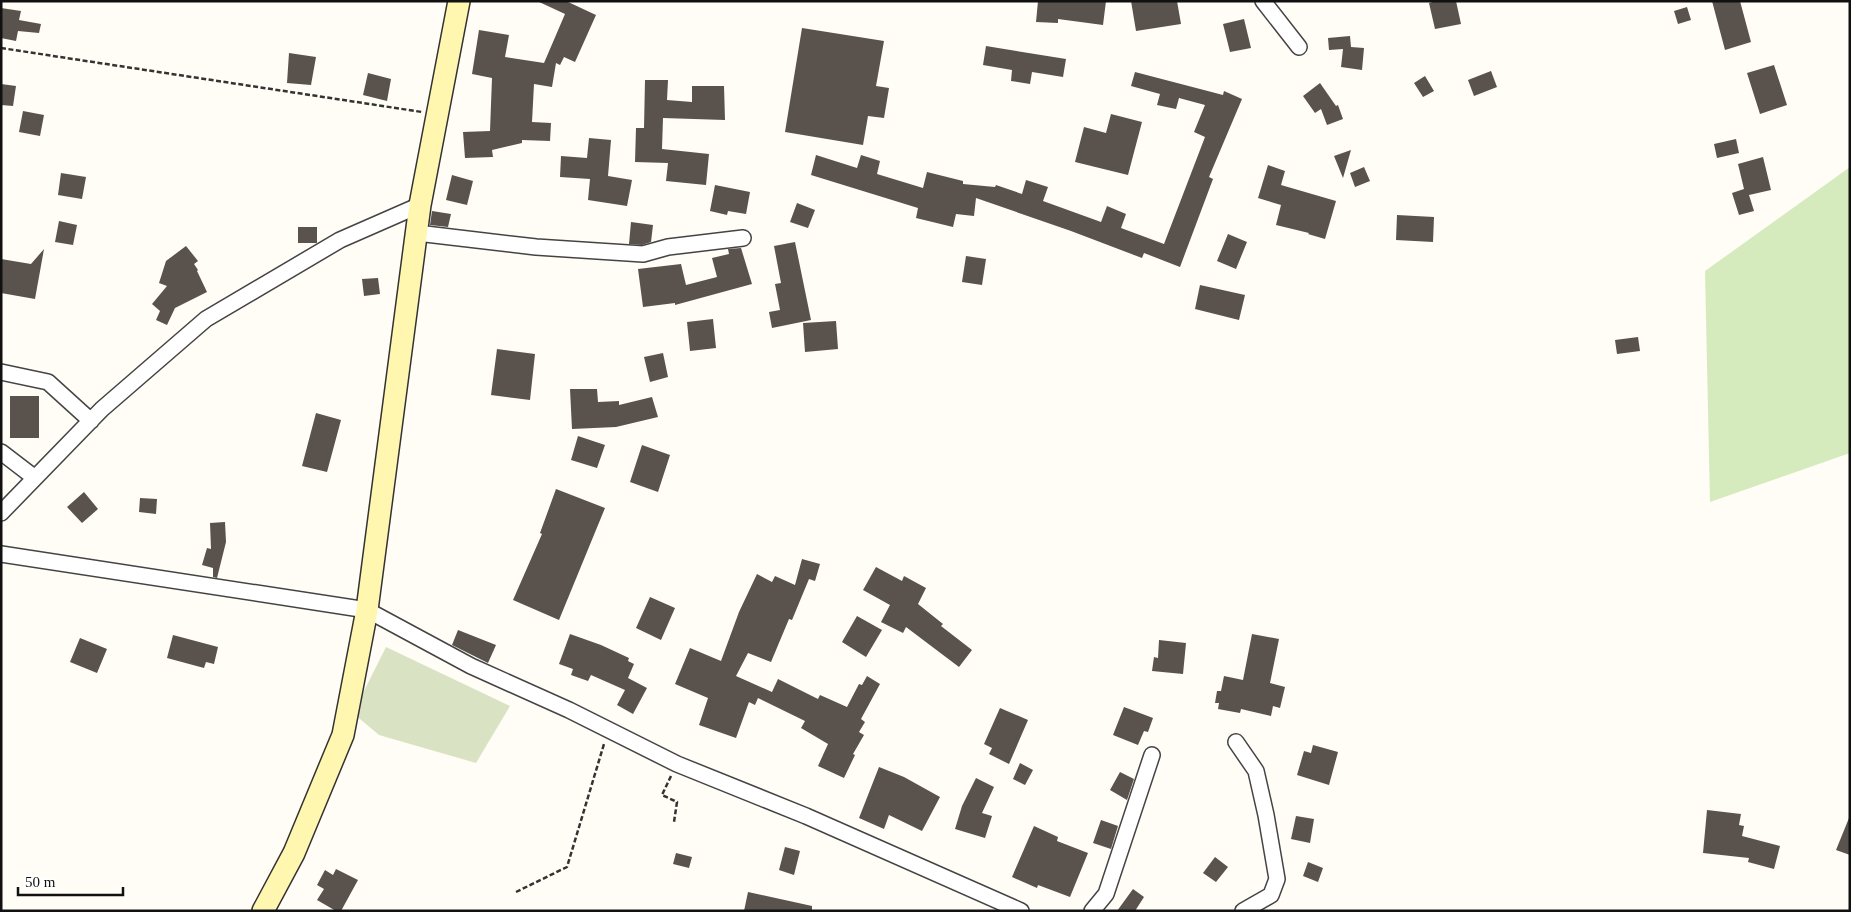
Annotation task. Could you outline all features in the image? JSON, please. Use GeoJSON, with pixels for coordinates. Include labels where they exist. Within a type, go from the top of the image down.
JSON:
{"type":"FeatureCollection","features":[{"type":"Feature","properties":{"kind":"main road"},"geometry":{"type":"LineString","coordinates":[[263,911],[294,853],[344,735],[368,610],[420,205],[459,1]]}},
{"type":"Feature","properties":{"kind":"street"},"geometry":{"type":"LineString","coordinates":[[1263,1],[1300,47]]}},
{"type":"Feature","properties":{"kind":"street"},"geometry":{"type":"LineString","coordinates":[[1,512],[91,421],[206,319],[340,240],[420,205]]}},
{"type":"Feature","properties":{"kind":"street"},"geometry":{"type":"LineString","coordinates":[[416,233],[536,247],[644,254],[668,247],[743,238]]}},
{"type":"Feature","properties":{"kind":"street"},"geometry":{"type":"LineString","coordinates":[[1,372],[48,382],[91,421]]}},
{"type":"Feature","properties":{"kind":"street"},"geometry":{"type":"LineString","coordinates":[[1,452],[34,478]]}},
{"type":"Feature","properties":{"kind":"street"},"geometry":{"type":"LineString","coordinates":[[1,554],[368,610],[471,666],[569,710],[677,764],[806,816],[1017,910]]}},
{"type":"Feature","properties":{"kind":"street"},"geometry":{"type":"LineString","coordinates":[[1236,742],[1256,772],[1278,880],[1272,895],[1243,911]]}},
{"type":"Feature","properties":{"kind":"street"},"geometry":{"type":"LineString","coordinates":[[1092,911],[1106,894],[1152,755]]}},
{"type":"Feature","properties":{"kind":"path"},"geometry":{"type":"LineString","coordinates":[[1,48],[438,114]]}},
{"type":"Feature","properties":{"kind":"path"},"geometry":{"type":"LineString","coordinates":[[516,892],[567,867],[608,730]]}},
{"type":"Feature","properties":{"kind":"path"},"geometry":{"type":"LineString","coordinates":[[674,822],[677,802],[662,795],[677,764]]}},
{"type":"Feature","properties":{"kind":"green space"},"geometry":{"type":"Polygon","coordinates":[[[1850,167],[1850,453],[1710,502],[1705,271],[1850,167]]]}},
{"type":"Feature","properties":{"kind":"green space"},"geometry":{"type":"Polygon","coordinates":[[[386,647],[510,706],[476,763],[379,735],[353,713],[386,647]]]}},
{"type":"Feature","properties":{"kind":"building"},"geometry":{"type":"Polygon","coordinates":[[[537,1],[566,1],[596,15],[575,62],[564,57],[560,65],[556,63],[552,87],[534,84],[532,122],[551,123],[550,141],[522,140],[522,143],[492,150],[493,157],[465,158],[463,132],[490,131],[492,78],[472,74],[479,30],[509,35],[505,57],[544,63],[565,14],[537,1]]]}},
{"type":"Feature","properties":{"kind":"building"},"geometry":{"type":"Polygon","coordinates":[[[1038,1],[1106,1],[1103,25],[1058,19],[1058,23],[1036,22],[1038,1]]]}},
{"type":"Feature","properties":{"kind":"building"},"geometry":{"type":"Polygon","coordinates":[[[1131,1],[1177,1],[1181,24],[1136,31],[1131,1]]]}},
{"type":"Feature","properties":{"kind":"building"},"geometry":{"type":"Polygon","coordinates":[[[1456,1],[1461,24],[1435,29],[1429,3],[1456,1]]]}},
{"type":"Feature","properties":{"kind":"building"},"geometry":{"type":"Polygon","coordinates":[[[1712,1],[1740,1],[1751,42],[1725,50],[1712,1]]]}},
{"type":"Feature","properties":{"kind":"building"},"geometry":{"type":"Polygon","coordinates":[[[1687,7],[1691,20],[1678,24],[1674,11],[1687,7]]]}},
{"type":"Feature","properties":{"kind":"building"},"geometry":{"type":"Polygon","coordinates":[[[1,8],[21,11],[19,20],[41,24],[39,33],[18,31],[16,41],[1,38],[1,8]]]}},
{"type":"Feature","properties":{"kind":"building"},"geometry":{"type":"Polygon","coordinates":[[[1244,19],[1251,48],[1230,52],[1223,24],[1244,19]]]}},
{"type":"Feature","properties":{"kind":"building"},"geometry":{"type":"Polygon","coordinates":[[[802,28],[884,41],[876,86],[889,88],[884,118],[868,116],[863,145],[785,132],[802,28]]]}},
{"type":"Feature","properties":{"kind":"building"},"geometry":{"type":"Polygon","coordinates":[[[1350,36],[1351,47],[1364,48],[1362,70],[1341,67],[1343,49],[1329,50],[1328,38],[1350,36]]]}},
{"type":"Feature","properties":{"kind":"building"},"geometry":{"type":"Polygon","coordinates":[[[986,46],[1066,59],[1063,77],[1032,72],[1030,84],[1011,81],[1012,70],[983,65],[986,46]]]}},
{"type":"Feature","properties":{"kind":"building"},"geometry":{"type":"Polygon","coordinates":[[[289,53],[316,57],[311,85],[287,83],[289,53]]]}},
{"type":"Feature","properties":{"kind":"building"},"geometry":{"type":"Polygon","coordinates":[[[1774,65],[1787,105],[1760,114],[1747,73],[1774,65]]]}},
{"type":"Feature","properties":{"kind":"building"},"geometry":{"type":"Polygon","coordinates":[[[1491,71],[1497,87],[1474,96],[1468,80],[1491,71]]]}},
{"type":"Feature","properties":{"kind":"building"},"geometry":{"type":"Polygon","coordinates":[[[1135,72],[1223,95],[1224,91],[1242,99],[1209,177],[1213,179],[1180,267],[1144,253],[1142,258],[976,198],[974,216],[956,214],[953,227],[916,218],[918,208],[811,175],[816,155],[857,168],[861,155],[880,161],[877,174],[923,188],[927,172],[963,181],[963,184],[995,187],[996,185],[1022,194],[1026,180],[1048,187],[1043,201],[1101,222],[1107,206],[1126,214],[1121,228],[1164,244],[1205,137],[1194,132],[1205,105],[1179,98],[1176,109],[1157,105],[1160,94],[1131,86],[1135,72]]]}},
{"type":"Feature","properties":{"kind":"building"},"geometry":{"type":"Polygon","coordinates":[[[368,73],[391,79],[387,101],[363,95],[368,73]]]}},
{"type":"Feature","properties":{"kind":"building"},"geometry":{"type":"Polygon","coordinates":[[[1425,76],[1434,91],[1423,97],[1414,83],[1425,76]]]}},
{"type":"Feature","properties":{"kind":"building"},"geometry":{"type":"Polygon","coordinates":[[[645,80],[668,80],[667,100],[692,102],[692,86],[724,86],[725,120],[663,118],[662,149],[709,154],[706,185],[666,181],[668,163],[635,162],[636,128],[644,128],[645,80]]]}},
{"type":"Feature","properties":{"kind":"building"},"geometry":{"type":"Polygon","coordinates":[[[1320,83],[1336,106],[1338,105],[1343,119],[1327,125],[1321,109],[1315,113],[1303,96],[1320,83]]]}},
{"type":"Feature","properties":{"kind":"building"},"geometry":{"type":"Polygon","coordinates":[[[1,84],[16,86],[13,106],[1,105],[1,84]]]}},
{"type":"Feature","properties":{"kind":"building"},"geometry":{"type":"Polygon","coordinates":[[[23,111],[44,115],[40,136],[19,132],[23,111]]]}},
{"type":"Feature","properties":{"kind":"building"},"geometry":{"type":"Polygon","coordinates":[[[1111,114],[1142,122],[1128,175],[1075,162],[1084,127],[1106,133],[1111,114]]]}},
{"type":"Feature","properties":{"kind":"building"},"geometry":{"type":"Polygon","coordinates":[[[589,138],[611,140],[608,176],[632,180],[627,206],[588,200],[590,179],[560,177],[561,156],[587,158],[589,138]]]}},
{"type":"Feature","properties":{"kind":"building"},"geometry":{"type":"Polygon","coordinates":[[[1736,139],[1739,153],[1717,158],[1714,144],[1736,139]]]}},
{"type":"Feature","properties":{"kind":"building"},"geometry":{"type":"Polygon","coordinates":[[[1351,150],[1343,178],[1334,156],[1351,150]]]}},
{"type":"Feature","properties":{"kind":"building"},"geometry":{"type":"Polygon","coordinates":[[[1763,157],[1771,190],[1749,195],[1754,211],[1739,215],[1732,193],[1744,189],[1738,164],[1763,157]]]}},
{"type":"Feature","properties":{"kind":"building"},"geometry":{"type":"Polygon","coordinates":[[[1268,165],[1285,171],[1281,185],[1336,201],[1325,239],[1276,225],[1281,205],[1258,198],[1268,165]]]}},
{"type":"Feature","properties":{"kind":"building"},"geometry":{"type":"Polygon","coordinates":[[[1364,167],[1370,181],[1355,187],[1350,173],[1364,167]]]}},
{"type":"Feature","properties":{"kind":"building"},"geometry":{"type":"Polygon","coordinates":[[[61,173],[86,177],[82,199],[58,195],[61,173]]]}},
{"type":"Feature","properties":{"kind":"building"},"geometry":{"type":"Polygon","coordinates":[[[452,175],[473,181],[467,205],[446,200],[452,175]]]}},
{"type":"Feature","properties":{"kind":"building"},"geometry":{"type":"Polygon","coordinates":[[[715,185],[750,192],[746,214],[728,211],[727,215],[710,211],[715,185]]]}},
{"type":"Feature","properties":{"kind":"building"},"geometry":{"type":"Polygon","coordinates":[[[797,203],[815,210],[808,228],[790,222],[797,203]]]}},
{"type":"Feature","properties":{"kind":"building"},"geometry":{"type":"Polygon","coordinates":[[[432,211],[451,214],[448,227],[430,225],[432,211]]]}},
{"type":"Feature","properties":{"kind":"building"},"geometry":{"type":"Polygon","coordinates":[[[1397,215],[1434,217],[1433,242],[1396,240],[1397,215]]]}},
{"type":"Feature","properties":{"kind":"building"},"geometry":{"type":"Polygon","coordinates":[[[59,221],[77,225],[73,245],[55,242],[59,221]]]}},
{"type":"Feature","properties":{"kind":"building"},"geometry":{"type":"Polygon","coordinates":[[[631,222],[653,225],[651,242],[642,245],[629,244],[631,222]]]}},
{"type":"Feature","properties":{"kind":"building"},"geometry":{"type":"Polygon","coordinates":[[[298,227],[317,227],[317,243],[298,243],[298,227]]]}},
{"type":"Feature","properties":{"kind":"building"},"geometry":{"type":"Polygon","coordinates":[[[1228,234],[1247,242],[1236,269],[1217,261],[1228,234]]]}},
{"type":"Feature","properties":{"kind":"building"},"geometry":{"type":"Polygon","coordinates":[[[795,242],[811,320],[772,328],[769,312],[780,310],[775,284],[781,283],[774,246],[795,242]]]}},
{"type":"Feature","properties":{"kind":"building"},"geometry":{"type":"Polygon","coordinates":[[[186,246],[198,261],[194,264],[207,292],[175,308],[167,325],[156,320],[160,311],[152,304],[167,286],[159,283],[166,261],[186,246]]]}},
{"type":"Feature","properties":{"kind":"building"},"geometry":{"type":"Polygon","coordinates":[[[741,248],[752,284],[675,305],[675,303],[643,307],[638,269],[681,264],[686,285],[717,277],[712,258],[729,254],[728,249],[741,248]]]}},
{"type":"Feature","properties":{"kind":"building"},"geometry":{"type":"Polygon","coordinates":[[[44,249],[35,299],[1,293],[1,259],[31,264],[44,249]]]}},
{"type":"Feature","properties":{"kind":"building"},"geometry":{"type":"Polygon","coordinates":[[[966,256],[986,259],[982,285],[962,282],[966,256]]]}},
{"type":"Feature","properties":{"kind":"building"},"geometry":{"type":"Polygon","coordinates":[[[378,278],[380,294],[364,296],[362,279],[378,278]]]}},
{"type":"Feature","properties":{"kind":"building"},"geometry":{"type":"Polygon","coordinates":[[[1200,285],[1245,295],[1239,320],[1195,309],[1200,285]]]}},
{"type":"Feature","properties":{"kind":"building"},"geometry":{"type":"Polygon","coordinates":[[[713,319],[716,348],[690,351],[687,322],[713,319]]]}},
{"type":"Feature","properties":{"kind":"building"},"geometry":{"type":"Polygon","coordinates":[[[836,321],[838,349],[805,352],[803,323],[836,321]]]}},
{"type":"Feature","properties":{"kind":"building"},"geometry":{"type":"Polygon","coordinates":[[[1638,337],[1640,351],[1617,354],[1615,340],[1638,337]]]}},
{"type":"Feature","properties":{"kind":"building"},"geometry":{"type":"Polygon","coordinates":[[[497,349],[535,354],[530,400],[491,395],[497,349]]]}},
{"type":"Feature","properties":{"kind":"building"},"geometry":{"type":"Polygon","coordinates":[[[663,353],[668,377],[650,382],[644,357],[663,353]]]}},
{"type":"Feature","properties":{"kind":"building"},"geometry":{"type":"Polygon","coordinates":[[[570,389],[597,389],[598,402],[619,401],[619,405],[652,397],[658,417],[616,427],[572,429],[570,389]]]}},
{"type":"Feature","properties":{"kind":"building"},"geometry":{"type":"Polygon","coordinates":[[[10,396],[39,396],[39,438],[10,438],[10,396]]]}},
{"type":"Feature","properties":{"kind":"building"},"geometry":{"type":"Polygon","coordinates":[[[316,413],[341,420],[327,472],[302,466],[316,413]]]}},
{"type":"Feature","properties":{"kind":"building"},"geometry":{"type":"Polygon","coordinates":[[[578,436],[605,445],[597,468],[571,460],[578,436]]]}},
{"type":"Feature","properties":{"kind":"building"},"geometry":{"type":"Polygon","coordinates":[[[642,445],[670,455],[658,492],[630,482],[642,445]]]}},
{"type":"Feature","properties":{"kind":"building"},"geometry":{"type":"Polygon","coordinates":[[[556,489],[605,508],[559,620],[513,600],[542,534],[540,533],[556,489]]]}},
{"type":"Feature","properties":{"kind":"building"},"geometry":{"type":"Polygon","coordinates":[[[84,492],[98,509],[82,523],[67,507],[84,492]]]}},
{"type":"Feature","properties":{"kind":"building"},"geometry":{"type":"Polygon","coordinates":[[[140,498],[157,499],[156,514],[139,512],[140,498]]]}},
{"type":"Feature","properties":{"kind":"building"},"geometry":{"type":"Polygon","coordinates":[[[225,522],[226,542],[217,578],[213,577],[213,568],[202,565],[207,548],[211,549],[210,523],[225,522]]]}},
{"type":"Feature","properties":{"kind":"building"},"geometry":{"type":"Polygon","coordinates":[[[802,559],[820,564],[815,581],[809,579],[792,620],[789,619],[771,662],[748,653],[736,676],[772,692],[778,679],[818,699],[820,695],[847,707],[859,684],[862,685],[867,676],[880,684],[861,719],[865,722],[859,732],[864,735],[853,754],[855,755],[844,778],[818,766],[828,744],[801,728],[805,721],[758,698],[755,705],[749,702],[736,738],[699,725],[708,698],[675,684],[690,648],[721,661],[739,612],[757,574],[772,582],[775,576],[795,585],[802,559]]]}},
{"type":"Feature","properties":{"kind":"building"},"geometry":{"type":"Polygon","coordinates":[[[876,567],[902,581],[904,576],[926,588],[918,604],[943,624],[941,626],[972,650],[959,667],[906,627],[903,633],[881,622],[890,605],[863,590],[876,567]]]}},
{"type":"Feature","properties":{"kind":"building"},"geometry":{"type":"Polygon","coordinates":[[[650,597],[675,608],[661,640],[636,628],[650,597]]]}},
{"type":"Feature","properties":{"kind":"building"},"geometry":{"type":"Polygon","coordinates":[[[857,616],[882,630],[866,657],[842,642],[857,616]]]}},
{"type":"Feature","properties":{"kind":"building"},"geometry":{"type":"Polygon","coordinates":[[[458,630],[496,645],[488,663],[452,645],[458,630]]]}},
{"type":"Feature","properties":{"kind":"building"},"geometry":{"type":"Polygon","coordinates":[[[570,634],[629,658],[628,661],[634,664],[628,678],[647,688],[633,714],[617,705],[625,690],[591,675],[588,681],[571,675],[573,669],[559,664],[570,634]]]}},
{"type":"Feature","properties":{"kind":"building"},"geometry":{"type":"Polygon","coordinates":[[[1252,634],[1279,639],[1270,683],[1285,687],[1280,708],[1273,706],[1271,716],[1241,709],[1240,713],[1218,709],[1219,703],[1215,703],[1217,691],[1221,691],[1224,676],[1243,680],[1252,634]]]}},
{"type":"Feature","properties":{"kind":"building"},"geometry":{"type":"Polygon","coordinates":[[[173,635],[218,647],[214,664],[206,662],[204,668],[167,658],[173,635]]]}},
{"type":"Feature","properties":{"kind":"building"},"geometry":{"type":"Polygon","coordinates":[[[80,638],[107,649],[97,673],[70,662],[80,638]]]}},
{"type":"Feature","properties":{"kind":"building"},"geometry":{"type":"Polygon","coordinates":[[[1159,640],[1186,643],[1183,674],[1152,671],[1154,657],[1158,658],[1159,640]]]}},
{"type":"Feature","properties":{"kind":"building"},"geometry":{"type":"Polygon","coordinates":[[[1124,707],[1153,718],[1148,732],[1144,731],[1138,745],[1113,735],[1124,707]]]}},
{"type":"Feature","properties":{"kind":"building"},"geometry":{"type":"Polygon","coordinates":[[[1000,708],[1028,720],[1009,764],[989,754],[992,748],[984,744],[1000,708]]]}},
{"type":"Feature","properties":{"kind":"building"},"geometry":{"type":"Polygon","coordinates":[[[1313,745],[1338,752],[1329,785],[1297,775],[1304,751],[1311,753],[1313,745]]]}},
{"type":"Feature","properties":{"kind":"building"},"geometry":{"type":"Polygon","coordinates":[[[1020,763],[1033,770],[1025,785],[1013,779],[1020,763]]]}},
{"type":"Feature","properties":{"kind":"building"},"geometry":{"type":"Polygon","coordinates":[[[879,767],[904,777],[940,797],[922,831],[889,815],[884,829],[859,818],[879,767]]]}},
{"type":"Feature","properties":{"kind":"building"},"geometry":{"type":"Polygon","coordinates":[[[1120,772],[1134,779],[1127,800],[1110,790],[1120,772]]]}},
{"type":"Feature","properties":{"kind":"building"},"geometry":{"type":"Polygon","coordinates":[[[976,778],[994,787],[982,813],[992,816],[985,838],[955,829],[962,806],[976,778]]]}},
{"type":"Feature","properties":{"kind":"building"},"geometry":{"type":"Polygon","coordinates":[[[1707,810],[1741,814],[1739,825],[1744,826],[1742,836],[1780,846],[1774,869],[1748,862],[1749,858],[1703,853],[1707,810]]]}},
{"type":"Feature","properties":{"kind":"building"},"geometry":{"type":"Polygon","coordinates":[[[1296,816],[1314,819],[1310,843],[1291,839],[1296,816]]]}},
{"type":"Feature","properties":{"kind":"building"},"geometry":{"type":"Polygon","coordinates":[[[1850,818],[1850,855],[1836,850],[1850,818]]]}},
{"type":"Feature","properties":{"kind":"building"},"geometry":{"type":"Polygon","coordinates":[[[1101,820],[1118,826],[1111,849],[1093,843],[1101,820]]]}},
{"type":"Feature","properties":{"kind":"building"},"geometry":{"type":"Polygon","coordinates":[[[1034,826],[1058,837],[1057,841],[1088,853],[1070,897],[1038,885],[1037,888],[1012,877],[1034,826]]]}},
{"type":"Feature","properties":{"kind":"building"},"geometry":{"type":"Polygon","coordinates":[[[785,847],[800,851],[794,875],[779,870],[785,847]]]}},
{"type":"Feature","properties":{"kind":"building"},"geometry":{"type":"Polygon","coordinates":[[[676,853],[692,857],[689,868],[673,864],[676,853]]]}},
{"type":"Feature","properties":{"kind":"building"},"geometry":{"type":"Polygon","coordinates":[[[1215,857],[1228,867],[1216,882],[1203,873],[1215,857]]]}},
{"type":"Feature","properties":{"kind":"building"},"geometry":{"type":"Polygon","coordinates":[[[1308,862],[1323,868],[1318,882],[1303,876],[1308,862]]]}},
{"type":"Feature","properties":{"kind":"building"},"geometry":{"type":"Polygon","coordinates":[[[336,869],[358,880],[341,911],[336,911],[317,900],[324,889],[317,885],[325,870],[333,875],[336,869]]]}},
{"type":"Feature","properties":{"kind":"building"},"geometry":{"type":"Polygon","coordinates":[[[1133,889],[1144,897],[1135,911],[1117,911],[1133,889]]]}},
{"type":"Feature","properties":{"kind":"building"},"geometry":{"type":"Polygon","coordinates":[[[748,892],[812,906],[812,911],[744,911],[748,892]]]}}]}
